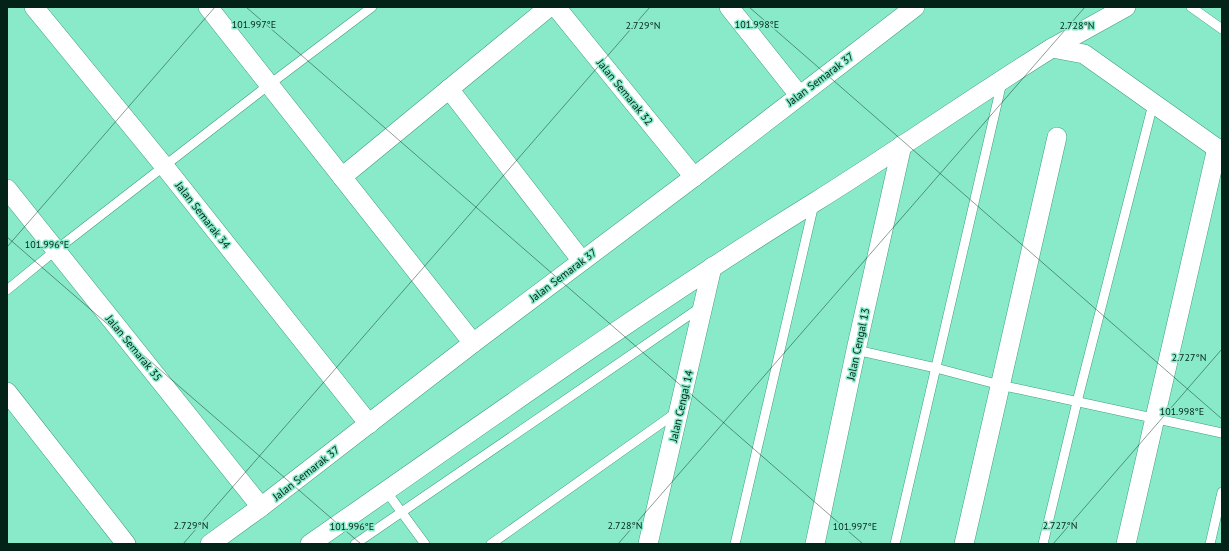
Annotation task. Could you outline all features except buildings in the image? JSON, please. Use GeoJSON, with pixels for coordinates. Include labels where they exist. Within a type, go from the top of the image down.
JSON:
{"type":"FeatureCollection","features":[{"type":"Feature","properties":{"kind":"street","name":"Jalan Semarak 34"},"geometry":{"type":"LineString","coordinates":[[34,7],[165,167],[369,424]]}},
{"type":"Feature","properties":{"kind":"street"},"geometry":{"type":"LineString","coordinates":[[208,7],[474,343]]}},
{"type":"Feature","properties":{"kind":"street"},"geometry":{"type":"LineString","coordinates":[[342,177],[549,7]]}},
{"type":"Feature","properties":{"kind":"street","name":"Jalan Semarak 32"},"geometry":{"type":"LineString","coordinates":[[556,7],[694,177]]}},
{"type":"Feature","properties":{"kind":"street"},"geometry":{"type":"LineString","coordinates":[[729,7],[799,95]]}},
{"type":"Feature","properties":{"kind":"street"},"geometry":{"type":"LineString","coordinates":[[310,544],[570,363],[712,267],[815,202],[1002,79],[1052,48],[1126,7]]}},
{"type":"Feature","properties":{"kind":"street","name":"Jalan Semarak 37"},"geometry":{"type":"LineString","coordinates":[[210,544],[261,507],[474,343],[694,177],[909,9]]}},
{"type":"Feature","properties":{"kind":"street"},"geometry":{"type":"LineString","coordinates":[[1052,48],[1084,54],[1219,150],[1126,544]]}},
{"type":"Feature","properties":{"kind":"street"},"geometry":{"type":"LineString","coordinates":[[449,89],[582,261]]}},
{"type":"Feature","properties":{"kind":"street"},"geometry":{"type":"LineString","coordinates":[[964,544],[1057,137]]}},
{"type":"Feature","properties":{"kind":"street","name":"Jalan Cengal 13"},"geometry":{"type":"LineString","coordinates":[[816,544],[856,350],[902,145]]}},
{"type":"Feature","properties":{"kind":"street","name":"Jalan Semarak 35"},"geometry":{"type":"LineString","coordinates":[[7,189],[261,507]]}},
{"type":"Feature","properties":{"kind":"street","name":"Jalan Cengal 14"},"geometry":{"type":"LineString","coordinates":[[648,544],[712,267]]}},
{"type":"Feature","properties":{"kind":"street"},"geometry":{"type":"LineString","coordinates":[[7,392],[126,544]]}},
{"type":"Feature","properties":{"kind":"lane"},"geometry":{"type":"LineString","coordinates":[[7,290],[56,250],[165,167],[270,84],[372,7]]}},
{"type":"Feature","properties":{"kind":"lane"},"geometry":{"type":"LineString","coordinates":[[1191,7],[1222,29]]}},
{"type":"Feature","properties":{"kind":"lane"},"geometry":{"type":"LineString","coordinates":[[895,544],[1002,79]]}},
{"type":"Feature","properties":{"kind":"lane"},"geometry":{"type":"LineString","coordinates":[[1043,544],[1077,402],[1153,104]]}},
{"type":"Feature","properties":{"kind":"lane"},"geometry":{"type":"LineString","coordinates":[[735,544],[815,202]]}},
{"type":"Feature","properties":{"kind":"lane"},"geometry":{"type":"LineString","coordinates":[[355,544],[704,305]]}},
{"type":"Feature","properties":{"kind":"lane"},"geometry":{"type":"LineString","coordinates":[[856,350],[936,368],[1000,385],[1155,417],[1222,433]]}},
{"type":"Feature","properties":{"kind":"lane"},"geometry":{"type":"LineString","coordinates":[[491,544],[680,410]]}},
{"type":"Feature","properties":{"kind":"lane"},"geometry":{"type":"LineString","coordinates":[[386,491],[425,544]]}},
{"type":"Feature","properties":{"kind":"lane"},"geometry":{"type":"LineString","coordinates":[[1210,544],[1222,492]]}}]}
